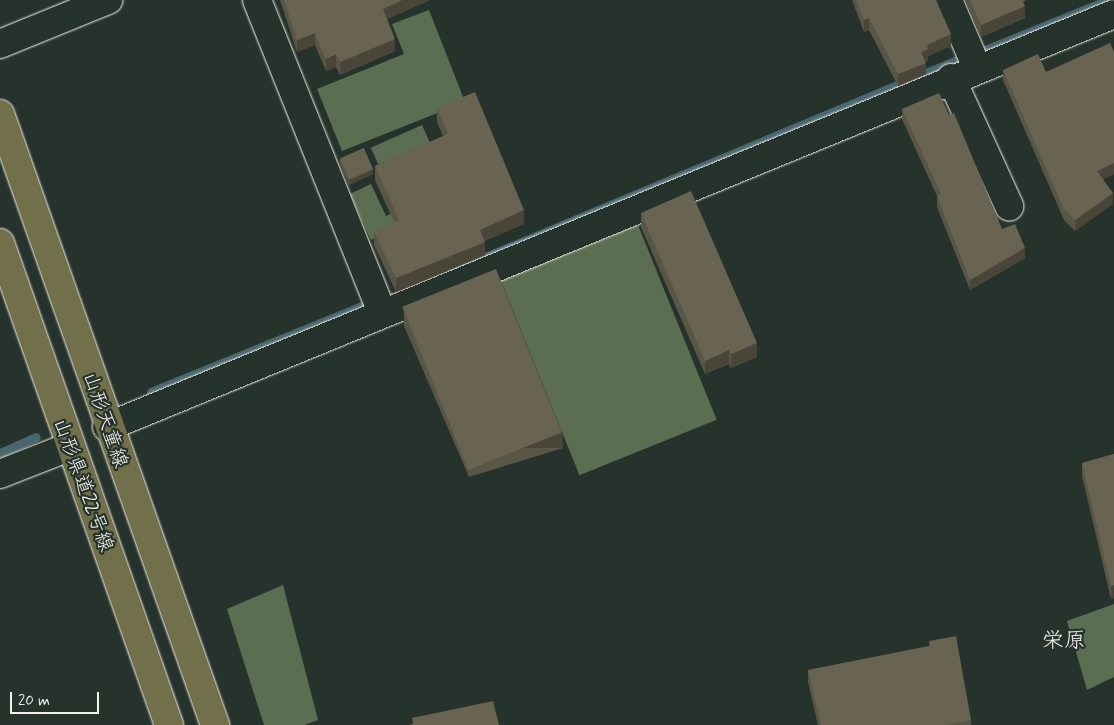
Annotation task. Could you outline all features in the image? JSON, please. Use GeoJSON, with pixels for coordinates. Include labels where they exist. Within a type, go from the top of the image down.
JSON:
{"type":"FeatureCollection","features":[{"type":"Feature","properties":{"kind":"main road","name":"山形天童線"},"geometry":{"type":"LineString","coordinates":[[0,114],[107,427],[215,725]]}},
{"type":"Feature","properties":{"kind":"main road","name":"山形県道22号線"},"geometry":{"type":"LineString","coordinates":[[0,243],[69,447],[169,725]]}},
{"type":"Feature","properties":{"kind":"street"},"geometry":{"type":"LineString","coordinates":[[0,44],[108,0]]}},
{"type":"Feature","properties":{"kind":"street"},"geometry":{"type":"LineString","coordinates":[[257,0],[382,313]]}},
{"type":"Feature","properties":{"kind":"street"},"geometry":{"type":"LineString","coordinates":[[948,0],[977,68]]}},
{"type":"Feature","properties":{"kind":"street"},"geometry":{"type":"LineString","coordinates":[[107,427],[951,78],[1114,14]]}},
{"type":"Feature","properties":{"kind":"street"},"geometry":{"type":"LineString","coordinates":[[951,78],[1008,206]]}},
{"type":"Feature","properties":{"kind":"street"},"geometry":{"type":"LineString","coordinates":[[0,474],[69,447]]}},
{"type":"Feature","properties":{"kind":"green space"},"geometry":{"type":"Polygon","coordinates":[[[429,10],[465,102],[342,151],[317,89],[404,54],[392,24],[429,10]]]}},
{"type":"Feature","properties":{"kind":"green space"},"geometry":{"type":"Polygon","coordinates":[[[422,125],[432,147],[381,170],[371,148],[422,125]]]}},
{"type":"Feature","properties":{"kind":"green space"},"geometry":{"type":"Polygon","coordinates":[[[371,184],[386,216],[412,205],[419,218],[371,240],[350,194],[371,184]]]}},
{"type":"Feature","properties":{"kind":"green space"},"geometry":{"type":"Polygon","coordinates":[[[638,225],[717,420],[579,475],[501,280],[638,225]]]}},
{"type":"Feature","properties":{"kind":"green space"},"geometry":{"type":"Polygon","coordinates":[[[283,585],[318,720],[304,725],[264,725],[227,609],[283,585]]]}},
{"type":"Feature","properties":{"kind":"green space"},"geometry":{"type":"Polygon","coordinates":[[[1114,604],[1114,677],[1087,690],[1067,621],[1114,604]]]}},
{"type":"Feature","properties":{"kind":"building"},"geometry":{"type":"Polygon","coordinates":[[[284,0],[402,0],[383,9],[395,39],[340,62],[336,54],[326,59],[315,33],[297,40],[284,0]]]}},
{"type":"Feature","properties":{"kind":"building"},"geometry":{"type":"Polygon","coordinates":[[[856,0],[936,0],[951,34],[927,45],[928,49],[921,52],[926,63],[898,74],[869,18],[864,20],[856,0]]]}},
{"type":"Feature","properties":{"kind":"building"},"geometry":{"type":"Polygon","coordinates":[[[970,0],[1022,0],[1025,6],[981,25],[970,0]]]}},
{"type":"Feature","properties":{"kind":"building"},"geometry":{"type":"Polygon","coordinates":[[[1110,43],[1114,52],[1114,163],[1097,171],[1113,193],[1075,220],[1064,209],[1003,70],[1038,54],[1046,72],[1110,43]]]}},
{"type":"Feature","properties":{"kind":"building"},"geometry":{"type":"Polygon","coordinates":[[[475,92],[524,210],[480,230],[485,242],[396,278],[374,232],[399,220],[375,166],[448,134],[437,108],[475,92]]]}},
{"type":"Feature","properties":{"kind":"building"},"geometry":{"type":"Polygon","coordinates":[[[939,93],[949,115],[954,113],[1002,229],[1015,224],[1025,248],[970,280],[937,196],[941,194],[902,109],[939,93]]]}},
{"type":"Feature","properties":{"kind":"building"},"geometry":{"type":"Polygon","coordinates":[[[364,148],[373,169],[349,179],[340,158],[364,148]]]}},
{"type":"Feature","properties":{"kind":"building"},"geometry":{"type":"Polygon","coordinates":[[[691,191],[757,343],[731,354],[729,350],[705,361],[641,213],[691,191]]]}},
{"type":"Feature","properties":{"kind":"building"},"geometry":{"type":"Polygon","coordinates":[[[496,269],[562,432],[468,470],[402,307],[496,269]]]}},
{"type":"Feature","properties":{"kind":"building"},"geometry":{"type":"Polygon","coordinates":[[[1114,454],[1114,585],[1111,586],[1082,463],[1114,454]]]}},
{"type":"Feature","properties":{"kind":"building"},"geometry":{"type":"Polygon","coordinates":[[[956,636],[971,720],[945,725],[821,725],[808,670],[930,646],[929,641],[956,636]]]}},
{"type":"Feature","properties":{"kind":"building"},"geometry":{"type":"Polygon","coordinates":[[[493,701],[499,725],[408,725],[413,724],[412,718],[493,701]]]}},
{"type":"Feature","properties":{"kind":"waterway"},"geometry":{"type":"LineString","coordinates":[[985,50],[1108,0]]}},
{"type":"Feature","properties":{"kind":"waterway"},"geometry":{"type":"LineString","coordinates":[[452,271],[957,60]]}},
{"type":"Feature","properties":{"kind":"waterway"},"geometry":{"type":"LineString","coordinates":[[151,392],[362,306]]}},
{"type":"Feature","properties":{"kind":"waterway"},"geometry":{"type":"LineString","coordinates":[[0,453],[36,437]]}},
{"type":"Feature","properties":{"kind":"district","name":"栄原"},"geometry":{"type":"Point","coordinates":[1064,642]}}]}
